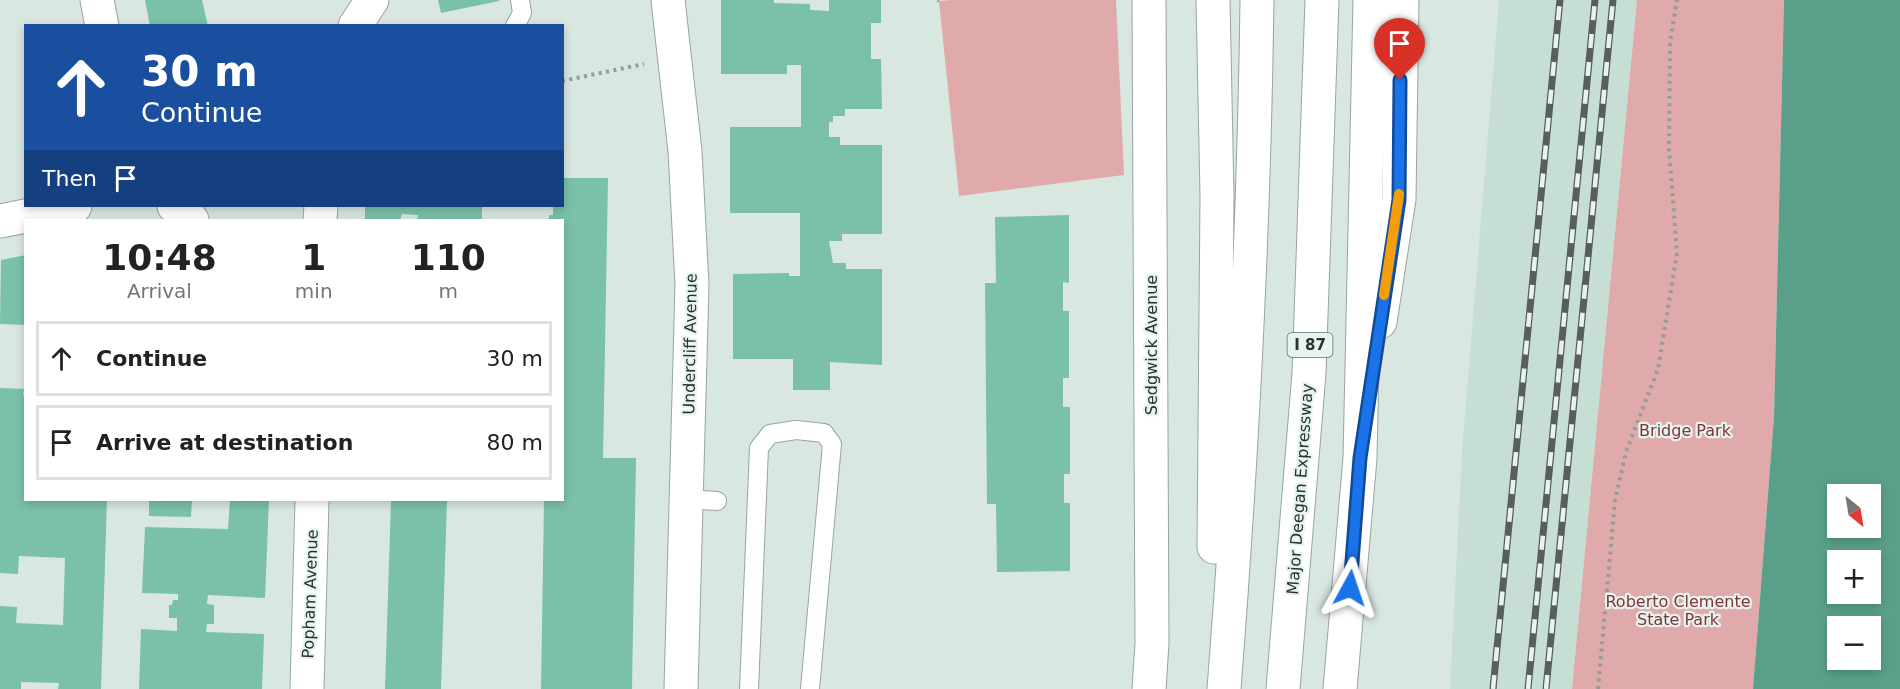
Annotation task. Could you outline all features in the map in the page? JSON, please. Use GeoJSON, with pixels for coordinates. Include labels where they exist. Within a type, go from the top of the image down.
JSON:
{"type":"FeatureCollection","features":[{"type":"Feature","properties":{"kind":"main road"},"geometry":{"type":"LineString","coordinates":[[97,0],[102,24]]}},
{"type":"Feature","properties":{"kind":"main road"},"geometry":{"type":"LineString","coordinates":[[356,24],[372,0]]}},
{"type":"Feature","properties":{"kind":"main road","name":"Undercliff Avenue"},"geometry":{"type":"LineString","coordinates":[[668,0],[684,141],[702,500],[681,689]]}},
{"type":"Feature","properties":{"kind":"main road","name":"Sedgwick Avenue"},"geometry":{"type":"LineString","coordinates":[[1149,0],[1152,643],[1149,689]]}},
{"type":"Feature","properties":{"kind":"main road"},"geometry":{"type":"LineString","coordinates":[[1212,689],[1218,343],[1214,0]]}},
{"type":"Feature","properties":{"kind":"main road"},"geometry":{"type":"LineString","coordinates":[[1224,689],[1248,326],[1257,0]]}},
{"type":"Feature","properties":{"kind":"main road","name":"Major Deegan Expressway"},"geometry":{"type":"LineString","coordinates":[[1284,689],[1309,373],[1322,0]]}},
{"type":"Feature","properties":{"kind":"main road"},"geometry":{"type":"LineString","coordinates":[[1360,458],[1370,0]]}},
{"type":"Feature","properties":{"kind":"main road"},"geometry":{"type":"LineString","coordinates":[[1340,689],[1360,458],[1399,200],[1402,0]]}},
{"type":"Feature","properties":{"kind":"main road"},"geometry":{"type":"LineString","coordinates":[[0,221],[70,207]]}},
{"type":"Feature","properties":{"kind":"main road"},"geometry":{"type":"LineString","coordinates":[[175,207],[191,219]]}},
{"type":"Feature","properties":{"kind":"main road","name":"Popham Avenue"},"geometry":{"type":"LineString","coordinates":[[307,689],[312,501]]}},
{"type":"Feature","properties":{"kind":"lane"},"geometry":{"type":"LineString","coordinates":[[516,24],[522,13],[520,0]]}},
{"type":"Feature","properties":{"kind":"lane"},"geometry":{"type":"LineString","coordinates":[[749,689],[753,503],[759,448],[770,434],[795,430],[824,433],[832,444],[810,689]]}},
{"type":"Feature","properties":{"kind":"path"},"geometry":{"type":"LineString","coordinates":[[1598,689],[1615,501],[1626,452],[1658,369],[1677,253],[1669,149],[1670,42],[1677,0]]}},
{"type":"Feature","properties":{"kind":"path"},"geometry":{"type":"LineString","coordinates":[[564,81],[647,63]]}},
{"type":"Feature","properties":{"kind":"shaded area"},"geometry":{"type":"Polygon","coordinates":[[[1499,0],[1637,0],[1572,689],[1450,689],[1462,452],[1499,0]]]}},
{"type":"Feature","properties":{"kind":"shaded area"},"geometry":{"type":"Polygon","coordinates":[[[1784,0],[1900,0],[1900,689],[1753,689],[1774,416],[1784,0]]]}},
{"type":"Feature","properties":{"kind":"green space"},"geometry":{"type":"Polygon","coordinates":[[[1116,0],[1124,175],[959,196],[939,1],[1116,0]]]}},
{"type":"Feature","properties":{"kind":"green space","name":"Bridge Park"},"geometry":{"type":"Polygon","coordinates":[[[1637,0],[1784,0],[1774,416],[1753,689],[1572,689],[1637,0]]]}},
{"type":"Feature","properties":{"kind":"building"},"geometry":{"type":"Polygon","coordinates":[[[145,0],[202,0],[208,24],[150,24],[145,0]]]}},
{"type":"Feature","properties":{"kind":"building"},"geometry":{"type":"Polygon","coordinates":[[[438,0],[499,0],[499,1],[441,13],[438,0]]]}},
{"type":"Feature","properties":{"kind":"building"},"geometry":{"type":"Polygon","coordinates":[[[721,0],[774,0],[774,3],[810,4],[810,10],[829,11],[829,0],[881,0],[881,23],[871,23],[871,59],[881,59],[882,109],[845,109],[845,116],[833,116],[833,122],[829,122],[829,137],[840,137],[840,145],[882,145],[882,234],[842,234],[842,241],[829,241],[833,263],[846,263],[846,269],[882,269],[882,365],[830,362],[830,390],[793,390],[793,359],[733,359],[733,274],[789,273],[789,276],[800,276],[800,213],[730,213],[730,127],[801,127],[801,65],[787,65],[787,74],[721,74],[721,0]]]}},
{"type":"Feature","properties":{"kind":"building"},"geometry":{"type":"Polygon","coordinates":[[[564,178],[608,178],[603,458],[636,458],[632,689],[541,689],[544,501],[564,501],[564,219],[549,219],[549,215],[553,215],[553,207],[564,207],[564,178]]]}},
{"type":"Feature","properties":{"kind":"building"},"geometry":{"type":"Polygon","coordinates":[[[365,207],[482,207],[482,219],[417,219],[418,215],[402,214],[400,219],[365,219],[365,207]]]}},
{"type":"Feature","properties":{"kind":"building"},"geometry":{"type":"Polygon","coordinates":[[[1069,215],[1069,283],[1063,282],[1063,311],[1069,311],[1069,378],[1063,378],[1063,407],[1070,407],[1070,474],[1064,474],[1064,503],[1070,503],[1070,571],[997,572],[996,504],[987,504],[985,283],[996,283],[995,217],[1069,215]]]}},
{"type":"Feature","properties":{"kind":"building"},"geometry":{"type":"Polygon","coordinates":[[[24,255],[24,325],[0,324],[1,260],[24,255]]]}},
{"type":"Feature","properties":{"kind":"building"},"geometry":{"type":"Polygon","coordinates":[[[0,388],[24,389],[24,501],[107,501],[101,689],[58,689],[59,683],[21,682],[21,689],[0,689],[0,606],[17,607],[16,623],[63,625],[65,558],[19,556],[18,574],[0,573],[0,388]]]}},
{"type":"Feature","properties":{"kind":"building"},"geometry":{"type":"Polygon","coordinates":[[[149,501],[192,501],[191,517],[149,516],[149,501]]]}},
{"type":"Feature","properties":{"kind":"building"},"geometry":{"type":"Polygon","coordinates":[[[230,501],[269,501],[265,598],[208,595],[207,604],[214,605],[214,624],[207,624],[206,632],[264,634],[262,689],[139,689],[141,629],[177,631],[177,618],[169,618],[169,605],[172,605],[173,600],[178,600],[178,594],[142,593],[145,527],[228,529],[230,501]]]}},
{"type":"Feature","properties":{"kind":"building"},"geometry":{"type":"Polygon","coordinates":[[[391,501],[447,501],[441,689],[385,689],[391,501]]]}},
{"type":"Feature","properties":{"kind":"railway"},"geometry":{"type":"LineString","coordinates":[[1493,689],[1560,0]]}},
{"type":"Feature","properties":{"kind":"railway"},"geometry":{"type":"LineString","coordinates":[[1528,689],[1595,0]]}},
{"type":"Feature","properties":{"kind":"railway"},"geometry":{"type":"LineString","coordinates":[[1546,689],[1613,0]]}},
{"type":"Feature","properties":{"kind":"slow traffic"},"geometry":{"type":"LineString","coordinates":[[1384,295],[1399,194]]}},
{"type":"Feature","properties":{"kind":"route"},"geometry":{"type":"LineString","coordinates":[[1350,588],[1360,458],[1399,200],[1400,80]]}},
{"type":"Feature","properties":{"kind":"park label","name":"Roberto Clemente State Park"},"geometry":{"type":"Point","coordinates":[1678,610]}}]}
